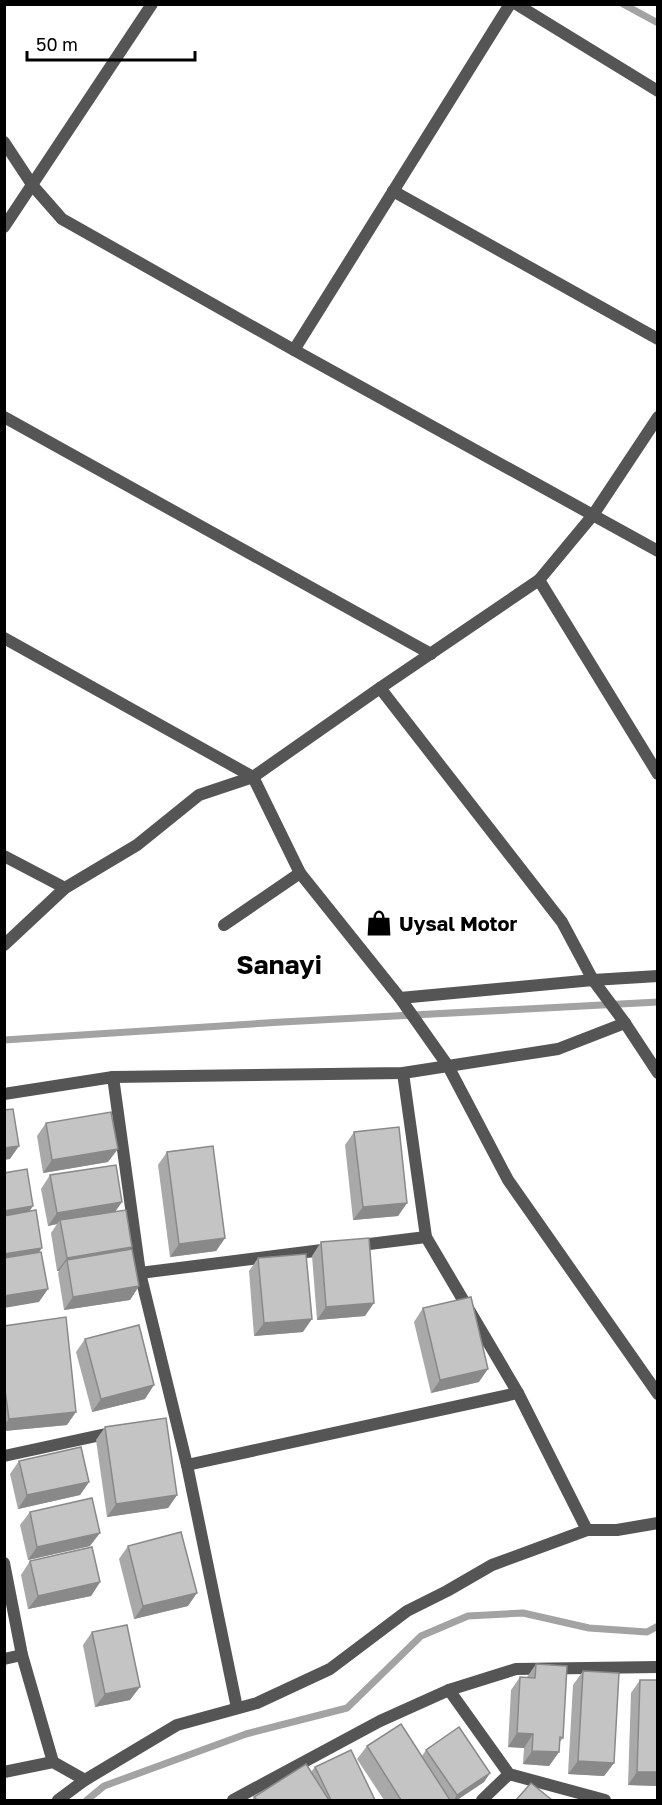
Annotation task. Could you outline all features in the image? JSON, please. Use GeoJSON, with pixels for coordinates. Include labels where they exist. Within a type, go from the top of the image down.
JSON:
{"type":"FeatureCollection","features":[{"type":"Feature","properties":{"kind":"street"},"geometry":{"type":"LineString","coordinates":[[4,227],[152,4]]}},
{"type":"Feature","properties":{"kind":"street"},"geometry":{"type":"LineString","coordinates":[[294,350],[510,4]]}},
{"type":"Feature","properties":{"kind":"street"},"geometry":{"type":"LineString","coordinates":[[516,4],[657,91]]}},
{"type":"Feature","properties":{"kind":"street"},"geometry":{"type":"LineString","coordinates":[[4,142],[33,186],[62,219],[657,551]]}},
{"type":"Feature","properties":{"kind":"street"},"geometry":{"type":"LineString","coordinates":[[393,192],[657,339]]}},
{"type":"Feature","properties":{"kind":"street"},"geometry":{"type":"LineString","coordinates":[[4,417],[431,654]]}},
{"type":"Feature","properties":{"kind":"street"},"geometry":{"type":"LineString","coordinates":[[4,945],[66,888],[137,845],[199,795],[253,777],[539,580],[593,515],[657,417]]}},
{"type":"Feature","properties":{"kind":"street"},"geometry":{"type":"LineString","coordinates":[[539,580],[657,774]]}},
{"type":"Feature","properties":{"kind":"street"},"geometry":{"type":"LineString","coordinates":[[4,638],[253,777],[300,873],[401,1000],[447,1064],[508,1180],[657,1394]]}},
{"type":"Feature","properties":{"kind":"street"},"geometry":{"type":"LineString","coordinates":[[380,688],[562,922],[595,982],[657,1073]]}},
{"type":"Feature","properties":{"kind":"street"},"geometry":{"type":"LineString","coordinates":[[4,856],[66,888]]}},
{"type":"Feature","properties":{"kind":"street"},"geometry":{"type":"LineString","coordinates":[[224,925],[300,873]]}},
{"type":"Feature","properties":{"kind":"street"},"geometry":{"type":"LineString","coordinates":[[401,1000],[657,976]]}},
{"type":"Feature","properties":{"kind":"street"},"geometry":{"type":"LineString","coordinates":[[4,1094],[113,1077],[403,1073],[447,1064],[558,1049],[623,1021]]}},
{"type":"Feature","properties":{"kind":"street"},"geometry":{"type":"LineString","coordinates":[[403,1073],[426,1237],[518,1393],[587,1530]]}},
{"type":"Feature","properties":{"kind":"street"},"geometry":{"type":"LineString","coordinates":[[113,1077],[140,1273],[169,1420],[187,1465],[237,1708]]}},
{"type":"Feature","properties":{"kind":"street"},"geometry":{"type":"LineString","coordinates":[[140,1273],[426,1237]]}},
{"type":"Feature","properties":{"kind":"street"},"geometry":{"type":"LineString","coordinates":[[187,1465],[518,1393]]}},
{"type":"Feature","properties":{"kind":"street"},"geometry":{"type":"LineString","coordinates":[[4,1455],[129,1429]]}},
{"type":"Feature","properties":{"kind":"street"},"geometry":{"type":"LineString","coordinates":[[58,1800],[85,1780],[177,1725],[257,1703],[330,1669],[407,1611],[447,1592],[492,1565],[587,1530],[617,1530],[656,1523]]}},
{"type":"Feature","properties":{"kind":"street"},"geometry":{"type":"LineString","coordinates":[[4,1563],[22,1655],[53,1762]]}},
{"type":"Feature","properties":{"kind":"street"},"geometry":{"type":"LineString","coordinates":[[4,1659],[22,1655]]}},
{"type":"Feature","properties":{"kind":"street"},"geometry":{"type":"LineString","coordinates":[[233,1800],[380,1721],[449,1690],[516,1669],[657,1667]]}},
{"type":"Feature","properties":{"kind":"street"},"geometry":{"type":"LineString","coordinates":[[449,1690],[509,1774],[605,1800]]}},
{"type":"Feature","properties":{"kind":"street"},"geometry":{"type":"LineString","coordinates":[[4,1772],[53,1762],[85,1780]]}},
{"type":"Feature","properties":{"kind":"street"},"geometry":{"type":"LineString","coordinates":[[482,1800],[509,1774]]}},
{"type":"Feature","properties":{"kind":"building"},"geometry":{"type":"Polygon","coordinates":[[[13,1109],[19,1146],[4,1148],[4,1110],[13,1109]]]}},
{"type":"Feature","properties":{"kind":"building"},"geometry":{"type":"Polygon","coordinates":[[[111,1112],[118,1149],[52,1160],[46,1123],[111,1112]]]}},
{"type":"Feature","properties":{"kind":"building"},"geometry":{"type":"Polygon","coordinates":[[[399,1127],[407,1203],[363,1207],[354,1132],[399,1127]]]}},
{"type":"Feature","properties":{"kind":"building"},"geometry":{"type":"Polygon","coordinates":[[[213,1146],[225,1238],[179,1244],[167,1152],[213,1146]]]}},
{"type":"Feature","properties":{"kind":"building"},"geometry":{"type":"Polygon","coordinates":[[[116,1165],[122,1202],[57,1213],[50,1175],[116,1165]]]}},
{"type":"Feature","properties":{"kind":"building"},"geometry":{"type":"Polygon","coordinates":[[[27,1169],[33,1206],[4,1211],[4,1173],[27,1169]]]}},
{"type":"Feature","properties":{"kind":"building"},"geometry":{"type":"Polygon","coordinates":[[[36,1210],[42,1248],[4,1254],[4,1216],[36,1210]]]}},
{"type":"Feature","properties":{"kind":"building"},"geometry":{"type":"Polygon","coordinates":[[[126,1210],[132,1247],[67,1258],[60,1220],[126,1210]]]}},
{"type":"Feature","properties":{"kind":"building"},"geometry":{"type":"Polygon","coordinates":[[[369,1238],[374,1303],[326,1307],[321,1242],[369,1238]]]}},
{"type":"Feature","properties":{"kind":"building"},"geometry":{"type":"Polygon","coordinates":[[[132,1249],[139,1286],[73,1297],[67,1260],[132,1249]]]}},
{"type":"Feature","properties":{"kind":"building"},"geometry":{"type":"Polygon","coordinates":[[[41,1252],[48,1289],[4,1296],[4,1258],[41,1252]]]}},
{"type":"Feature","properties":{"kind":"building"},"geometry":{"type":"Polygon","coordinates":[[[306,1254],[312,1319],[264,1323],[258,1258],[306,1254]]]}},
{"type":"Feature","properties":{"kind":"building"},"geometry":{"type":"Polygon","coordinates":[[[471,1297],[488,1369],[440,1380],[423,1308],[471,1297]]]}},
{"type":"Feature","properties":{"kind":"building"},"geometry":{"type":"Polygon","coordinates":[[[66,1317],[76,1412],[9,1419],[4,1383],[4,1326],[66,1317]]]}},
{"type":"Feature","properties":{"kind":"building"},"geometry":{"type":"Polygon","coordinates":[[[139,1325],[154,1385],[101,1399],[85,1339],[139,1325]]]}},
{"type":"Feature","properties":{"kind":"building"},"geometry":{"type":"Polygon","coordinates":[[[166,1418],[177,1495],[116,1504],[105,1427],[166,1418]]]}},
{"type":"Feature","properties":{"kind":"building"},"geometry":{"type":"Polygon","coordinates":[[[81,1447],[89,1482],[27,1495],[19,1461],[81,1447]]]}},
{"type":"Feature","properties":{"kind":"building"},"geometry":{"type":"Polygon","coordinates":[[[92,1498],[100,1533],[37,1547],[30,1512],[92,1498]]]}},
{"type":"Feature","properties":{"kind":"building"},"geometry":{"type":"Polygon","coordinates":[[[181,1532],[197,1593],[143,1606],[128,1546],[181,1532]]]}},
{"type":"Feature","properties":{"kind":"building"},"geometry":{"type":"Polygon","coordinates":[[[92,1547],[100,1582],[38,1596],[30,1561],[92,1547]]]}},
{"type":"Feature","properties":{"kind":"building"},"geometry":{"type":"Polygon","coordinates":[[[127,1625],[140,1687],[105,1694],[92,1632],[127,1625]]]}},
{"type":"Feature","properties":{"kind":"building"},"geometry":{"type":"Polygon","coordinates":[[[536,1664],[567,1666],[563,1738],[560,1737],[559,1752],[532,1751],[533,1734],[517,1733],[520,1677],[535,1678],[536,1664]]]}},
{"type":"Feature","properties":{"kind":"building"},"geometry":{"type":"Polygon","coordinates":[[[583,1671],[619,1673],[614,1763],[578,1761],[583,1671]]]}},
{"type":"Feature","properties":{"kind":"building"},"geometry":{"type":"Polygon","coordinates":[[[640,1680],[657,1680],[657,1772],[637,1772],[640,1680]]]}},
{"type":"Feature","properties":{"kind":"building"},"geometry":{"type":"Polygon","coordinates":[[[401,1724],[450,1800],[401,1800],[367,1746],[401,1724]]]}},
{"type":"Feature","properties":{"kind":"building"},"geometry":{"type":"Polygon","coordinates":[[[459,1727],[490,1773],[457,1795],[426,1750],[459,1727]]]}},
{"type":"Feature","properties":{"kind":"building"},"geometry":{"type":"Polygon","coordinates":[[[351,1750],[375,1800],[331,1800],[315,1767],[351,1750]]]}},
{"type":"Feature","properties":{"kind":"building"},"geometry":{"type":"Polygon","coordinates":[[[306,1764],[329,1800],[257,1800],[254,1797],[306,1764]]]}},
{"type":"Feature","properties":{"kind":"building"},"geometry":{"type":"Polygon","coordinates":[[[531,1783],[552,1800],[516,1800],[531,1783]]]}},
{"type":"Feature","properties":{"kind":"waterway"},"geometry":{"type":"LineString","coordinates":[[623,4],[658,23]]}},
{"type":"Feature","properties":{"kind":"waterway"},"geometry":{"type":"LineString","coordinates":[[4,1040],[282,1022],[658,1002]]}},
{"type":"Feature","properties":{"kind":"waterway"},"geometry":{"type":"LineString","coordinates":[[87,1800],[104,1786],[246,1734],[347,1708],[421,1636],[468,1616],[523,1613],[589,1628],[647,1632],[658,1626]]}},
{"type":"Feature","properties":{"kind":"place","name":"Uysal Motor"},"geometry":{"type":"Point","coordinates":[379,923]}},
{"type":"Feature","properties":{"kind":"district","name":"Sanayi"},"geometry":{"type":"Point","coordinates":[279,964]}}]}
